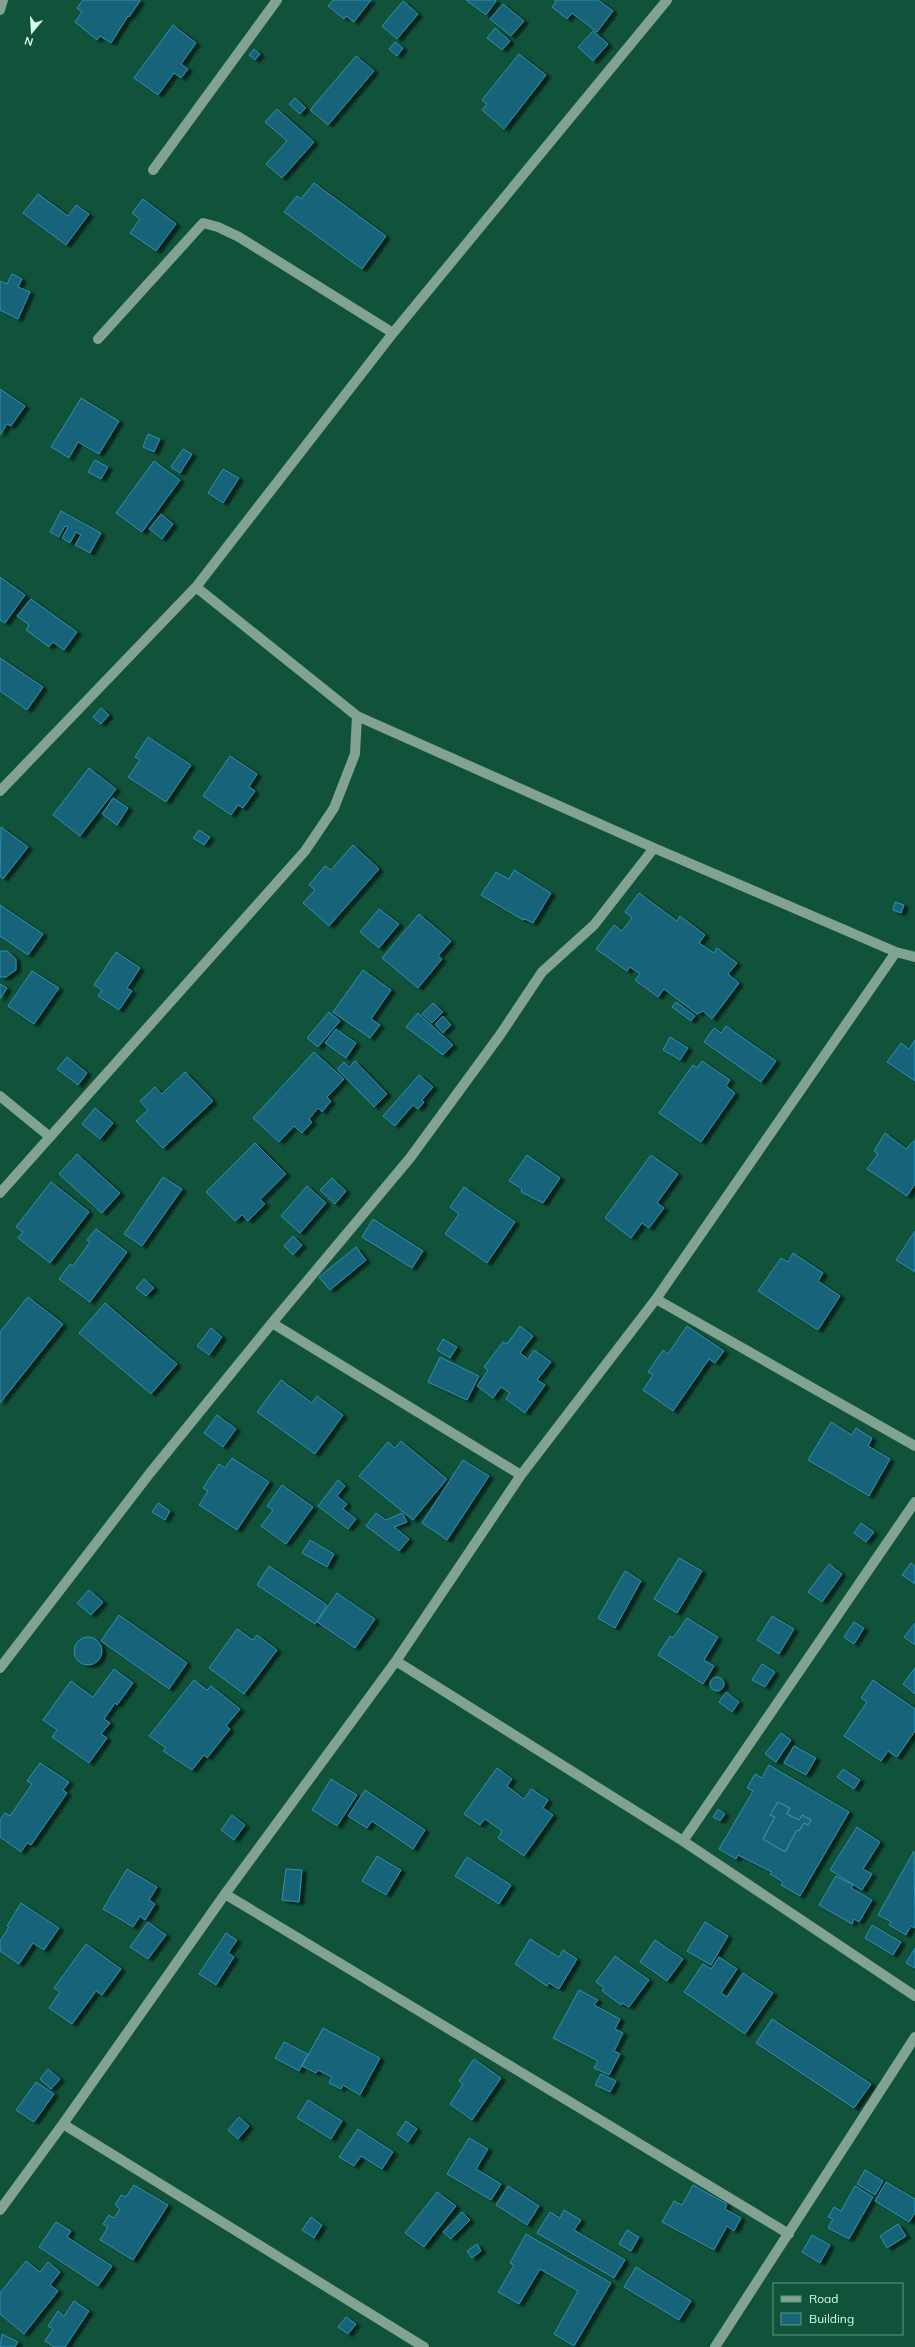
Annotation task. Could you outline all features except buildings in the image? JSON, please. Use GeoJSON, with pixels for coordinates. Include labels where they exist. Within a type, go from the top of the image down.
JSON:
{"type":"FeatureCollection","features":[{"type":"Feature","properties":{"kind":"street"},"geometry":{"type":"LineString","coordinates":[[0,10],[3,0]]}},
{"type":"Feature","properties":{"kind":"street"},"geometry":{"type":"LineString","coordinates":[[153,170],[277,0]]}},
{"type":"Feature","properties":{"kind":"street"},"geometry":{"type":"LineString","coordinates":[[0,791],[196,587],[393,333],[668,0]]}},
{"type":"Feature","properties":{"kind":"street"},"geometry":{"type":"LineString","coordinates":[[98,339],[203,224],[218,227],[239,237],[393,333]]}},
{"type":"Feature","properties":{"kind":"street"},"geometry":{"type":"LineString","coordinates":[[196,587],[357,716],[654,848],[896,952],[915,957]]}},
{"type":"Feature","properties":{"kind":"street"},"geometry":{"type":"LineString","coordinates":[[0,1193],[305,851],[334,808],[355,754],[357,716]]}},
{"type":"Feature","properties":{"kind":"street"},"geometry":{"type":"LineString","coordinates":[[0,1668],[150,1473],[272,1323],[410,1158],[500,1035],[542,972],[594,925],[654,848]]}},
{"type":"Feature","properties":{"kind":"street"},"geometry":{"type":"LineString","coordinates":[[0,2210],[63,2124],[225,1894],[396,1661],[521,1475],[656,1299],[896,952]]}},
{"type":"Feature","properties":{"kind":"street"},"geometry":{"type":"LineString","coordinates":[[0,1096],[50,1136]]}},
{"type":"Feature","properties":{"kind":"street"},"geometry":{"type":"LineString","coordinates":[[656,1299],[915,1446]]}},
{"type":"Feature","properties":{"kind":"street"},"geometry":{"type":"LineString","coordinates":[[272,1323],[521,1475]]}},
{"type":"Feature","properties":{"kind":"street"},"geometry":{"type":"LineString","coordinates":[[682,1842],[915,1502]]}},
{"type":"Feature","properties":{"kind":"street"},"geometry":{"type":"LineString","coordinates":[[396,1661],[682,1842],[915,1996]]}},
{"type":"Feature","properties":{"kind":"street"},"geometry":{"type":"LineString","coordinates":[[225,1894],[788,2234]]}},
{"type":"Feature","properties":{"kind":"street"},"geometry":{"type":"LineString","coordinates":[[715,2347],[915,2037]]}},
{"type":"Feature","properties":{"kind":"street"},"geometry":{"type":"LineString","coordinates":[[63,2124],[424,2347]]}}]}
